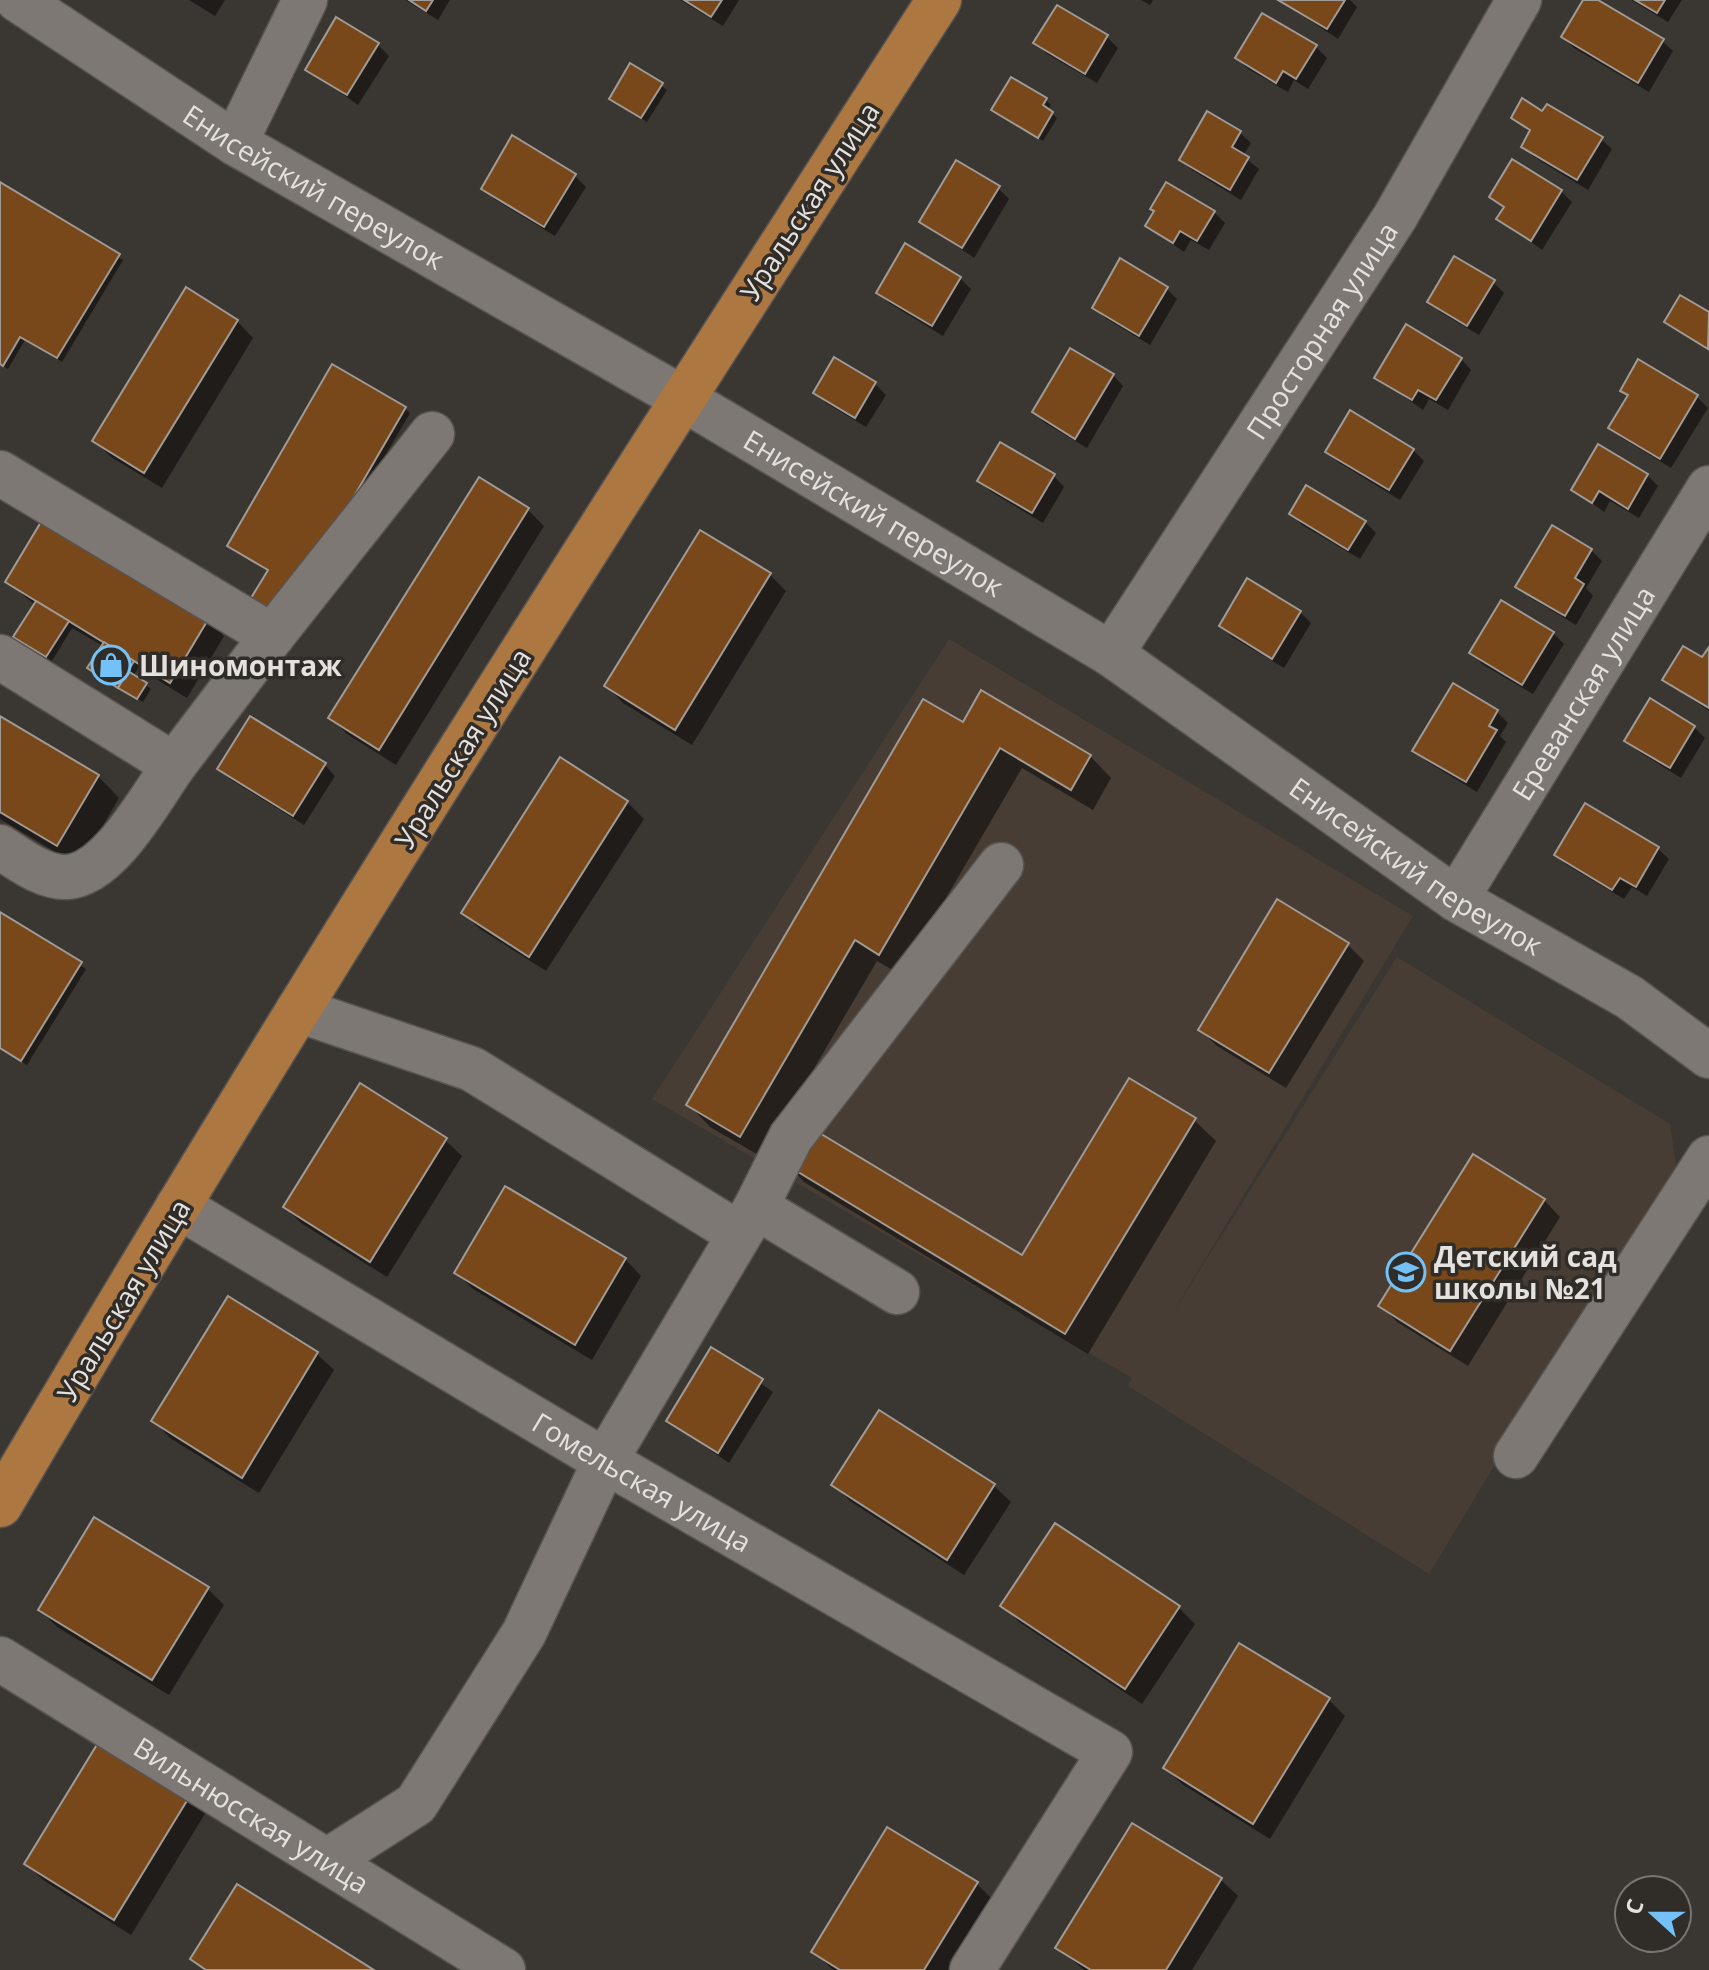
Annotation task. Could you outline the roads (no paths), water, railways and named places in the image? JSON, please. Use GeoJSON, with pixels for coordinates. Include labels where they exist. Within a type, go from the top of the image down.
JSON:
{"type":"FeatureCollection","features":[{"type":"Feature","properties":{"kind":"main road","name":"Уральская улица"},"geometry":{"type":"LineString","coordinates":[[0,1505],[298,1010],[682,398],[939,0]]}},
{"type":"Feature","properties":{"kind":"street","name":"Енисейский переулок"},"geometry":{"type":"LineString","coordinates":[[18,0],[235,143],[682,398],[1111,654],[1456,899],[1629,997],[1709,1056]]}},
{"type":"Feature","properties":{"kind":"street"},"geometry":{"type":"LineString","coordinates":[[235,143],[305,0]]}},
{"type":"Feature","properties":{"kind":"street","name":"Просторная улица"},"geometry":{"type":"LineString","coordinates":[[1111,654],[1395,217],[1519,0]]}},
{"type":"Feature","properties":{"kind":"street"},"geometry":{"type":"LineString","coordinates":[[0,847],[38,870],[65,877],[91,871],[108,857],[272,636],[432,434]]}},
{"type":"Feature","properties":{"kind":"street"},"geometry":{"type":"LineString","coordinates":[[0,473],[272,636]]}},
{"type":"Feature","properties":{"kind":"street","name":"Ереванская улица"},"geometry":{"type":"LineString","coordinates":[[1456,899],[1709,488]]}},
{"type":"Feature","properties":{"kind":"street"},"geometry":{"type":"LineString","coordinates":[[0,657],[174,765]]}},
{"type":"Feature","properties":{"kind":"street"},"geometry":{"type":"LineString","coordinates":[[327,1861],[416,1804],[524,1633],[605,1461],[748,1220],[791,1137],[1001,865]]}},
{"type":"Feature","properties":{"kind":"street"},"geometry":{"type":"LineString","coordinates":[[298,1010],[472,1069],[748,1220],[897,1292]]}},
{"type":"Feature","properties":{"kind":"street"},"geometry":{"type":"LineString","coordinates":[[1516,1456],[1709,1158]]}},
{"type":"Feature","properties":{"kind":"street","name":"Гомельская улица"},"geometry":{"type":"LineString","coordinates":[[178,1206],[605,1461],[1110,1752],[972,1970]]}},
{"type":"Feature","properties":{"kind":"street","name":"Вильнюсская улица"},"geometry":{"type":"LineString","coordinates":[[0,1659],[503,1970]]}},
{"type":"Feature","properties":{"kind":"place","name":"Шиномонтаж"},"geometry":{"type":"Point","coordinates":[111,665]}},
{"type":"Feature","properties":{"kind":"place","name":"Детский сад школы №21"},"geometry":{"type":"Point","coordinates":[1406,1272]}}]}
